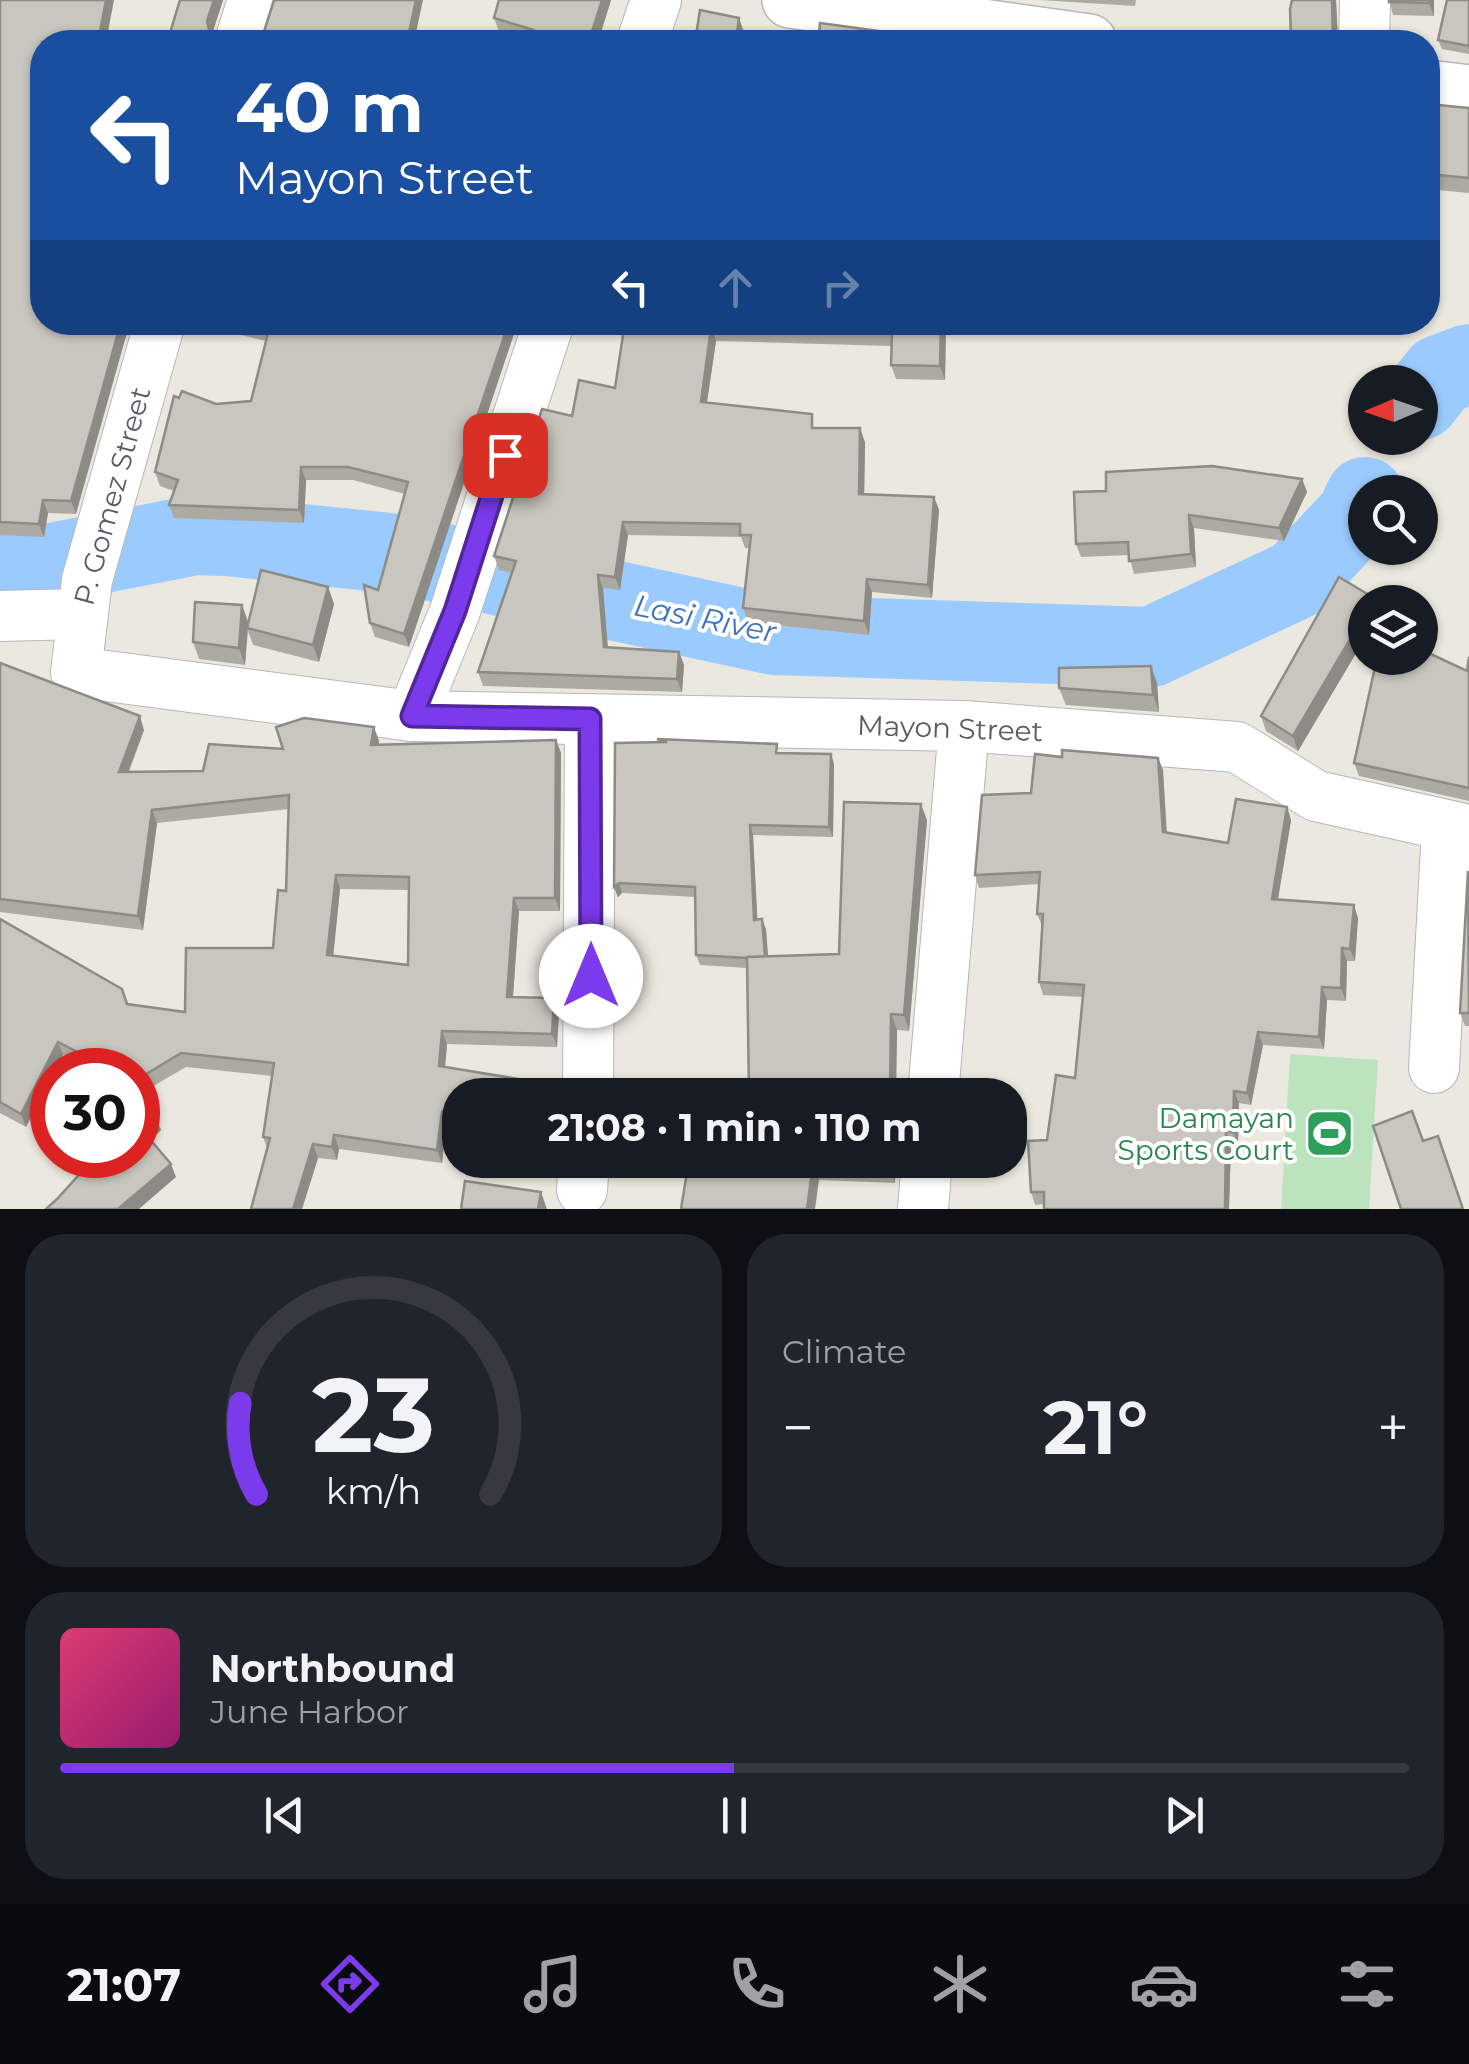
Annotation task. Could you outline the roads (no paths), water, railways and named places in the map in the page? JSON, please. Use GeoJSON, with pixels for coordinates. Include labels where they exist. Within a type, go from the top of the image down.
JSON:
{"type":"FeatureCollection","features":[{"type":"Feature","properties":{"kind":"street"},"geometry":{"type":"LineString","coordinates":[[243,30],[252,0]]}},
{"type":"Feature","properties":{"kind":"street"},"geometry":{"type":"LineString","coordinates":[[646,30],[656,0]]}},
{"type":"Feature","properties":{"kind":"street"},"geometry":{"type":"LineString","coordinates":[[790,0],[1003,30]]}},
{"type":"Feature","properties":{"kind":"street"},"geometry":{"type":"LineString","coordinates":[[1364,30],[1365,0]]}},
{"type":"Feature","properties":{"kind":"street"},"geometry":{"type":"LineString","coordinates":[[1440,89],[1469,93]]}},
{"type":"Feature","properties":{"kind":"street","name":"P. Gomez Street"},"geometry":{"type":"LineString","coordinates":[[76,672],[88,578],[156,335]]}},
{"type":"Feature","properties":{"kind":"street"},"geometry":{"type":"LineString","coordinates":[[412,716],[455,611],[545,335]]}},
{"type":"Feature","properties":{"kind":"street"},"geometry":{"type":"LineString","coordinates":[[0,616],[88,578]]}},
{"type":"Feature","properties":{"kind":"street","name":"Mayon Street"},"geometry":{"type":"LineString","coordinates":[[76,672],[412,716],[964,726],[1237,747],[1316,796],[1458,829]]}},
{"type":"Feature","properties":{"kind":"street"},"geometry":{"type":"LineString","coordinates":[[588,1078],[590,719]]}},
{"type":"Feature","properties":{"kind":"street"},"geometry":{"type":"LineString","coordinates":[[934,1078],[964,726]]}},
{"type":"Feature","properties":{"kind":"street"},"geometry":{"type":"LineString","coordinates":[[1434,1068],[1458,829]]}},
{"type":"Feature","properties":{"kind":"street"},"geometry":{"type":"LineString","coordinates":[[923,1209],[926,1178]]}},
{"type":"Feature","properties":{"kind":"waterway","name":"Lasi River"},"geometry":{"type":"LineString","coordinates":[[1438,378],[1469,364]]}},
{"type":"Feature","properties":{"kind":"waterway","name":"Lasi River"},"geometry":{"type":"LineString","coordinates":[[0,564],[26,568],[196,535],[226,536],[399,554],[774,635],[1151,647],[1297,579],[1348,525]]}},
{"type":"Feature","properties":{"kind":"place","name":"Damayan Sports Court"},"geometry":{"type":"Point","coordinates":[1329,1134]}}]}
